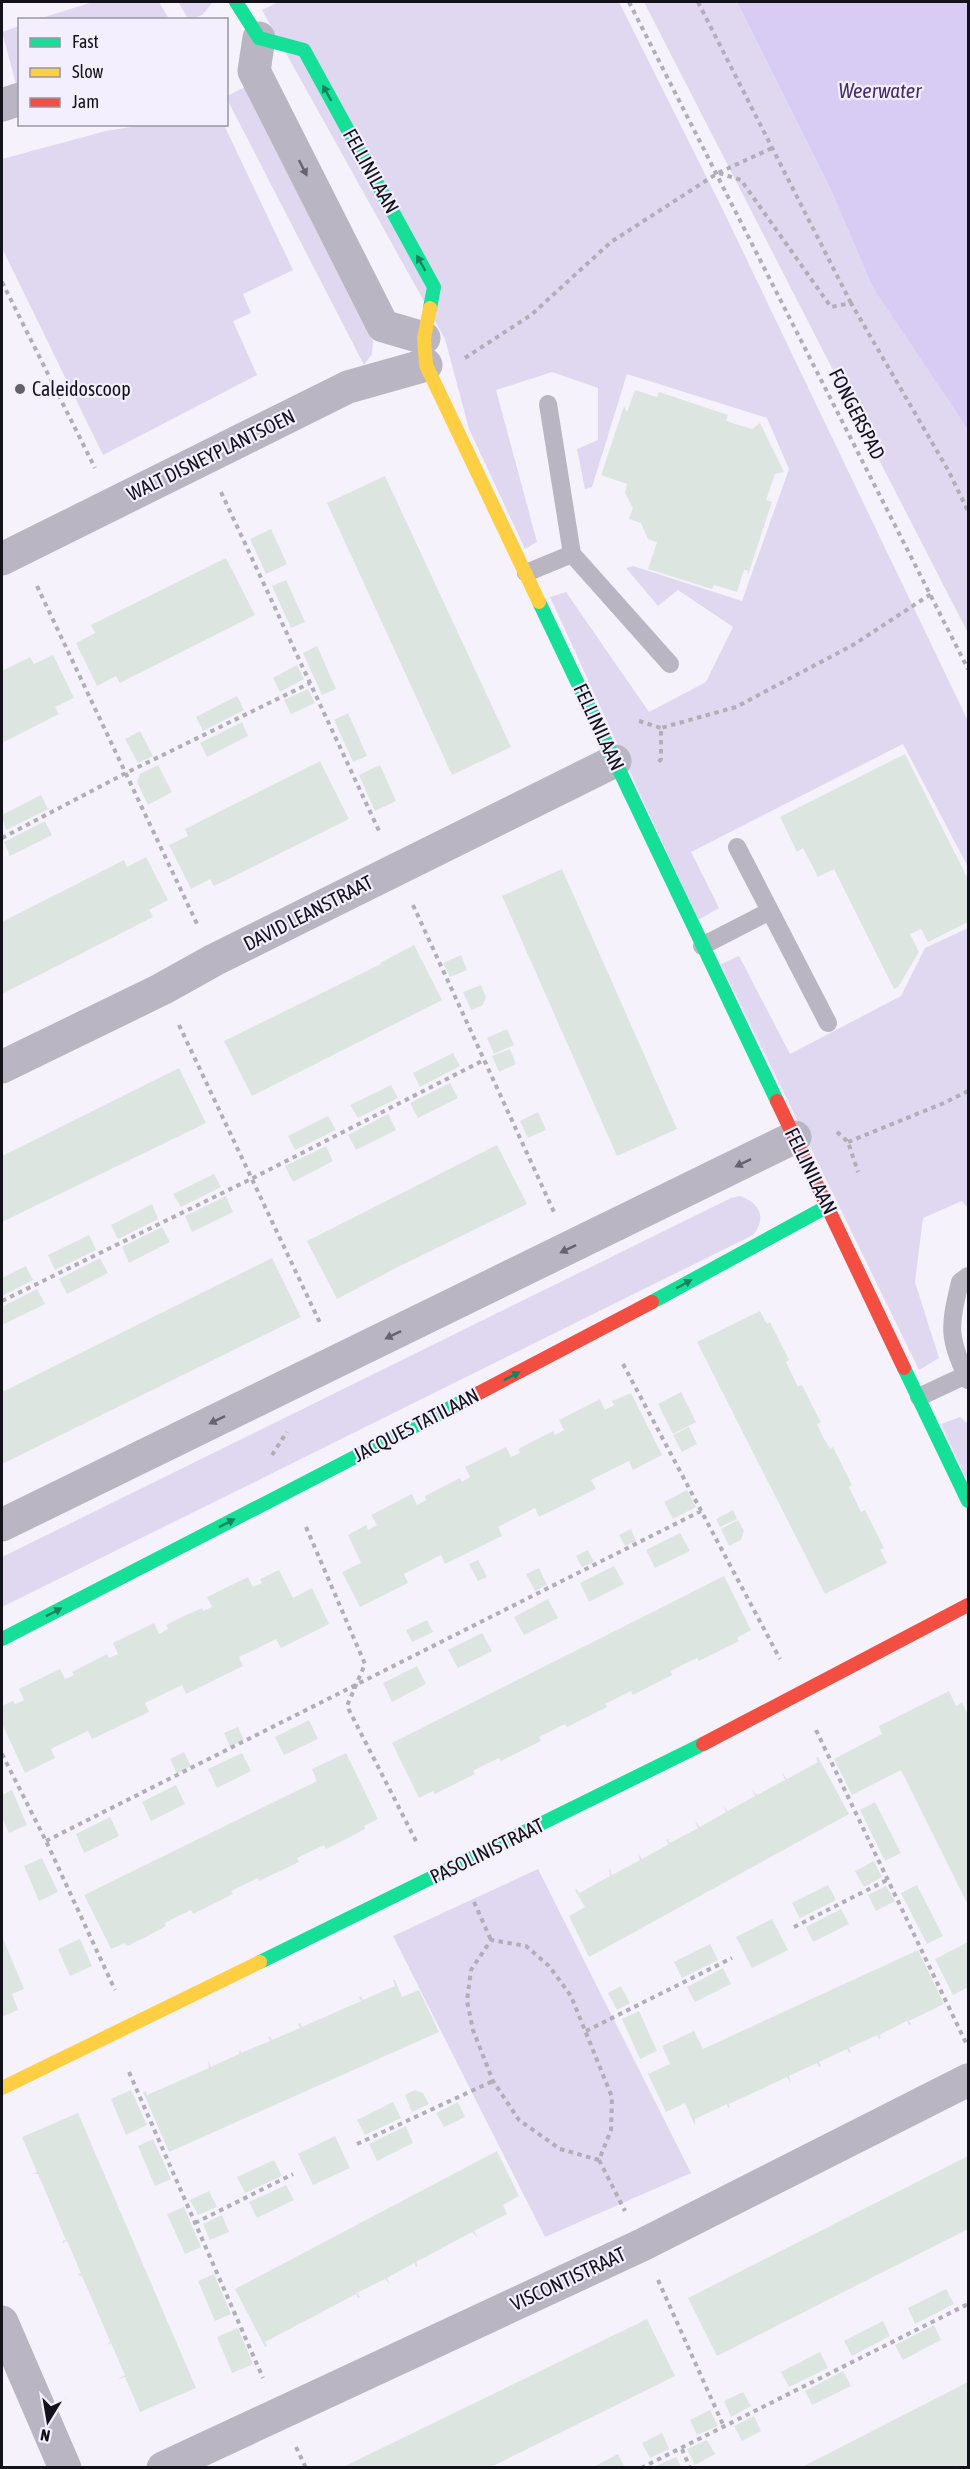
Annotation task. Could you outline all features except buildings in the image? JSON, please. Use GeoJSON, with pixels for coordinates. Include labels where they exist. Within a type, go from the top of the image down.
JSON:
{"type":"FeatureCollection","features":[{"type":"Feature","properties":{"kind":"street","name":"FELLINILAAN"},"geometry":{"type":"LineString","coordinates":[[242,21],[254,71],[383,326],[425,352]]}},
{"type":"Feature","properties":{"kind":"street","name":"FELLINILAAN"},"geometry":{"type":"LineString","coordinates":[[242,21],[304,50],[434,287],[425,352],[526,573],[702,946],[969,1501]]}},
{"type":"Feature","properties":{"kind":"street"},"geometry":{"type":"LineString","coordinates":[[2,105],[18,100]]}},
{"type":"Feature","properties":{"kind":"street","name":"WALT DISNEYPLANTSOEN"},"geometry":{"type":"LineString","coordinates":[[10,554],[348,387],[425,352]]}},
{"type":"Feature","properties":{"kind":"street","name":"DAVID LEANSTRAAT"},"geometry":{"type":"LineString","coordinates":[[2,1067],[615,761]]}},
{"type":"Feature","properties":{"kind":"street"},"geometry":{"type":"LineString","coordinates":[[2,1525],[795,1137]]}},
{"type":"Feature","properties":{"kind":"street","name":"JACQUES TATILAAN"},"geometry":{"type":"LineString","coordinates":[[2,1639],[604,1328],[828,1206]]}},
{"type":"Feature","properties":{"kind":"street","name":"PASOLINISTRAAT"},"geometry":{"type":"LineString","coordinates":[[2,2088],[719,1736],[969,1605]]}},
{"type":"Feature","properties":{"kind":"street","name":"VISCONTISTRAAT"},"geometry":{"type":"LineString","coordinates":[[163,2468],[642,2245],[969,2080]]}},
{"type":"Feature","properties":{"kind":"street"},"geometry":{"type":"LineString","coordinates":[[2,2322],[65,2468]]}},
{"type":"Feature","properties":{"kind":"lane"},"geometry":{"type":"LineString","coordinates":[[548,404],[572,554],[670,664]]}},
{"type":"Feature","properties":{"kind":"lane"},"geometry":{"type":"LineString","coordinates":[[526,573],[572,554]]}},
{"type":"Feature","properties":{"kind":"lane"},"geometry":{"type":"LineString","coordinates":[[737,847],[828,1023]]}},
{"type":"Feature","properties":{"kind":"lane"},"geometry":{"type":"LineString","coordinates":[[702,946],[770,911]]}},
{"type":"Feature","properties":{"kind":"lane"},"geometry":{"type":"LineString","coordinates":[[919,1397],[967,1378],[957,1358],[950,1328],[960,1282],[969,1276]]}},
{"type":"Feature","properties":{"kind":"path","name":"FONGERSPAD"},"geometry":{"type":"LineString","coordinates":[[629,2],[969,669]]}},
{"type":"Feature","properties":{"kind":"path"},"geometry":{"type":"LineString","coordinates":[[698,2],[851,303],[948,470],[969,511]]}},
{"type":"Feature","properties":{"kind":"path"},"geometry":{"type":"LineString","coordinates":[[425,352],[467,357],[522,321],[611,242],[718,173],[772,148]]}},
{"type":"Feature","properties":{"kind":"path"},"geometry":{"type":"LineString","coordinates":[[718,173],[741,180],[831,307],[851,303]]}},
{"type":"Feature","properties":{"kind":"path"},"geometry":{"type":"LineString","coordinates":[[2,282],[113,503]]}},
{"type":"Feature","properties":{"kind":"path"},"geometry":{"type":"LineString","coordinates":[[10,554],[126,773],[214,960]]}},
{"type":"Feature","properties":{"kind":"path"},"geometry":{"type":"LineString","coordinates":[[634,800],[661,759],[661,728],[736,707],[853,645],[931,594]]}},
{"type":"Feature","properties":{"kind":"path"},"geometry":{"type":"LineString","coordinates":[[2,838],[126,773],[310,683]]}},
{"type":"Feature","properties":{"kind":"path"},"geometry":{"type":"LineString","coordinates":[[162,989],[338,1361]]}},
{"type":"Feature","properties":{"kind":"path"},"geometry":{"type":"LineString","coordinates":[[2,1301],[253,1178],[484,1060]]}},
{"type":"Feature","properties":{"kind":"path"},"geometry":{"type":"LineString","coordinates":[[848,1142],[969,1091]]}},
{"type":"Feature","properties":{"kind":"path"},"geometry":{"type":"LineString","coordinates":[[604,1328],[798,1695],[969,2049]]}},
{"type":"Feature","properties":{"kind":"path"},"geometry":{"type":"LineString","coordinates":[[291,1426],[271,1453],[290,1490],[365,1664],[347,1706],[435,1876]]}},
{"type":"Feature","properties":{"kind":"path"},"geometry":{"type":"LineString","coordinates":[[46,1841],[357,1687],[701,1511]]}},
{"type":"Feature","properties":{"kind":"path"},"geometry":{"type":"LineString","coordinates":[[2,1754],[46,1841],[131,2026]]}},
{"type":"Feature","properties":{"kind":"path"},"geometry":{"type":"LineString","coordinates":[[794,1927],[887,1880]]}},
{"type":"Feature","properties":{"kind":"path"},"geometry":{"type":"LineString","coordinates":[[599,2160],[611,2130],[612,2097],[571,1996],[549,1966],[526,1946],[491,1940],[471,1970],[467,2001],[473,2030],[493,2081],[519,2120],[560,2149],[599,2160],[642,2245],[724,2427]]}},
{"type":"Feature","properties":{"kind":"path"},"geometry":{"type":"LineString","coordinates":[[586,2031],[732,1958]]}},
{"type":"Feature","properties":{"kind":"path"},"geometry":{"type":"LineString","coordinates":[[113,2035],[279,2414],[306,2468]]}},
{"type":"Feature","properties":{"kind":"path"},"geometry":{"type":"LineString","coordinates":[[357,2144],[493,2081]]}},
{"type":"Feature","properties":{"kind":"path"},"geometry":{"type":"LineString","coordinates":[[195,2223],[293,2174]]}},
{"type":"Feature","properties":{"kind":"path"},"geometry":{"type":"LineString","coordinates":[[641,2468],[969,2304]]}},
{"type":"Feature","properties":{"kind":"path"},"geometry":{"type":"LineString","coordinates":[[682,2449],[690,2468]]}},
{"type":"Feature","properties":{"kind":"shaded area"},"geometry":{"type":"Polygon","coordinates":[[[93,2],[159,2],[168,18],[41,18],[93,2]]]}},
{"type":"Feature","properties":{"kind":"shaded area"},"geometry":{"type":"Polygon","coordinates":[[[178,2],[213,2],[202,15],[188,18],[178,2]]]}},
{"type":"Feature","properties":{"kind":"shaded area"},"geometry":{"type":"Polygon","coordinates":[[[279,2],[619,2],[722,208],[968,721],[968,867],[903,744],[691,852],[719,908],[698,920],[550,597],[566,592],[649,712],[706,682],[733,627],[678,590],[658,606],[626,568],[633,566],[742,601],[789,469],[767,418],[627,374],[592,487],[585,489],[577,449],[598,440],[598,388],[552,372],[496,390],[537,542],[525,549],[469,429],[445,339],[262,10],[279,2]]]}},
{"type":"Feature","properties":{"kind":"shaded area"},"geometry":{"type":"Polygon","coordinates":[[[644,2],[737,2],[830,188],[873,288],[968,430],[968,633],[644,2]]]}},
{"type":"Feature","properties":{"kind":"shaded area"},"geometry":{"type":"Polygon","coordinates":[[[18,26],[18,83],[16,84],[2,32],[18,26]]]}},
{"type":"Feature","properties":{"kind":"shaded area"},"geometry":{"type":"Polygon","coordinates":[[[245,87],[373,341],[372,354],[364,365],[228,101],[228,96],[245,87]]]}},
{"type":"Feature","properties":{"kind":"shaded area"},"geometry":{"type":"Polygon","coordinates":[[[137,126],[224,126],[293,270],[243,294],[251,313],[233,321],[257,375],[103,455],[2,248],[2,159],[106,131],[137,126]]]}},
{"type":"Feature","properties":{"kind":"shaded area"},"geometry":{"type":"Polygon","coordinates":[[[968,928],[968,1208],[962,1201],[923,1218],[915,1282],[939,1358],[919,1370],[721,964],[739,956],[790,1054],[901,996],[925,948],[968,928]]]}},
{"type":"Feature","properties":{"kind":"shaded area"},"geometry":{"type":"Polygon","coordinates":[[[740,1196],[757,1207],[759,1212],[760,1223],[753,1235],[2,1607],[2,1557],[731,1198],[740,1196]]]}},
{"type":"Feature","properties":{"kind":"shaded area"},"geometry":{"type":"Polygon","coordinates":[[[960,1417],[968,1424],[968,1482],[941,1424],[960,1417]]]}},
{"type":"Feature","properties":{"kind":"shaded area"},"geometry":{"type":"Polygon","coordinates":[[[538,1869],[691,2173],[545,2237],[393,1936],[538,1869]]]}},
{"type":"Feature","properties":{"kind":"water","name":"Weerwater"},"geometry":{"type":"Polygon","coordinates":[[[737,2],[968,2],[968,430],[873,288],[830,188],[737,2]]]}},
{"type":"Feature","properties":{"kind":"traffic: fast"},"geometry":{"type":"LineString","coordinates":[[236,2],[259,38],[304,50],[434,287],[430,308]]}},
{"type":"Feature","properties":{"kind":"traffic: fast"},"geometry":{"type":"LineString","coordinates":[[539,602],[777,1101]]}},
{"type":"Feature","properties":{"kind":"traffic: fast"},"geometry":{"type":"LineString","coordinates":[[652,1302],[828,1206]]}},
{"type":"Feature","properties":{"kind":"traffic: fast"},"geometry":{"type":"LineString","coordinates":[[904,1368],[968,1501]]}},
{"type":"Feature","properties":{"kind":"traffic: fast"},"geometry":{"type":"LineString","coordinates":[[2,1639],[477,1394]]}},
{"type":"Feature","properties":{"kind":"traffic: fast"},"geometry":{"type":"LineString","coordinates":[[260,1962],[703,1744]]}},
{"type":"Feature","properties":{"kind":"traffic: slow"},"geometry":{"type":"LineString","coordinates":[[430,308],[424,338],[426,365],[539,602]]}},
{"type":"Feature","properties":{"kind":"traffic: slow"},"geometry":{"type":"LineString","coordinates":[[2,2088],[260,1962]]}},
{"type":"Feature","properties":{"kind":"traffic: jam"},"geometry":{"type":"LineString","coordinates":[[777,1101],[904,1368]]}},
{"type":"Feature","properties":{"kind":"traffic: jam"},"geometry":{"type":"LineString","coordinates":[[477,1394],[652,1302]]}},
{"type":"Feature","properties":{"kind":"traffic: jam"},"geometry":{"type":"LineString","coordinates":[[703,1744],[968,1605]]}},
{"type":"Feature","properties":{"kind":"place","name":"Caleidoscoop"},"geometry":{"type":"Point","coordinates":[20,389]}}]}
